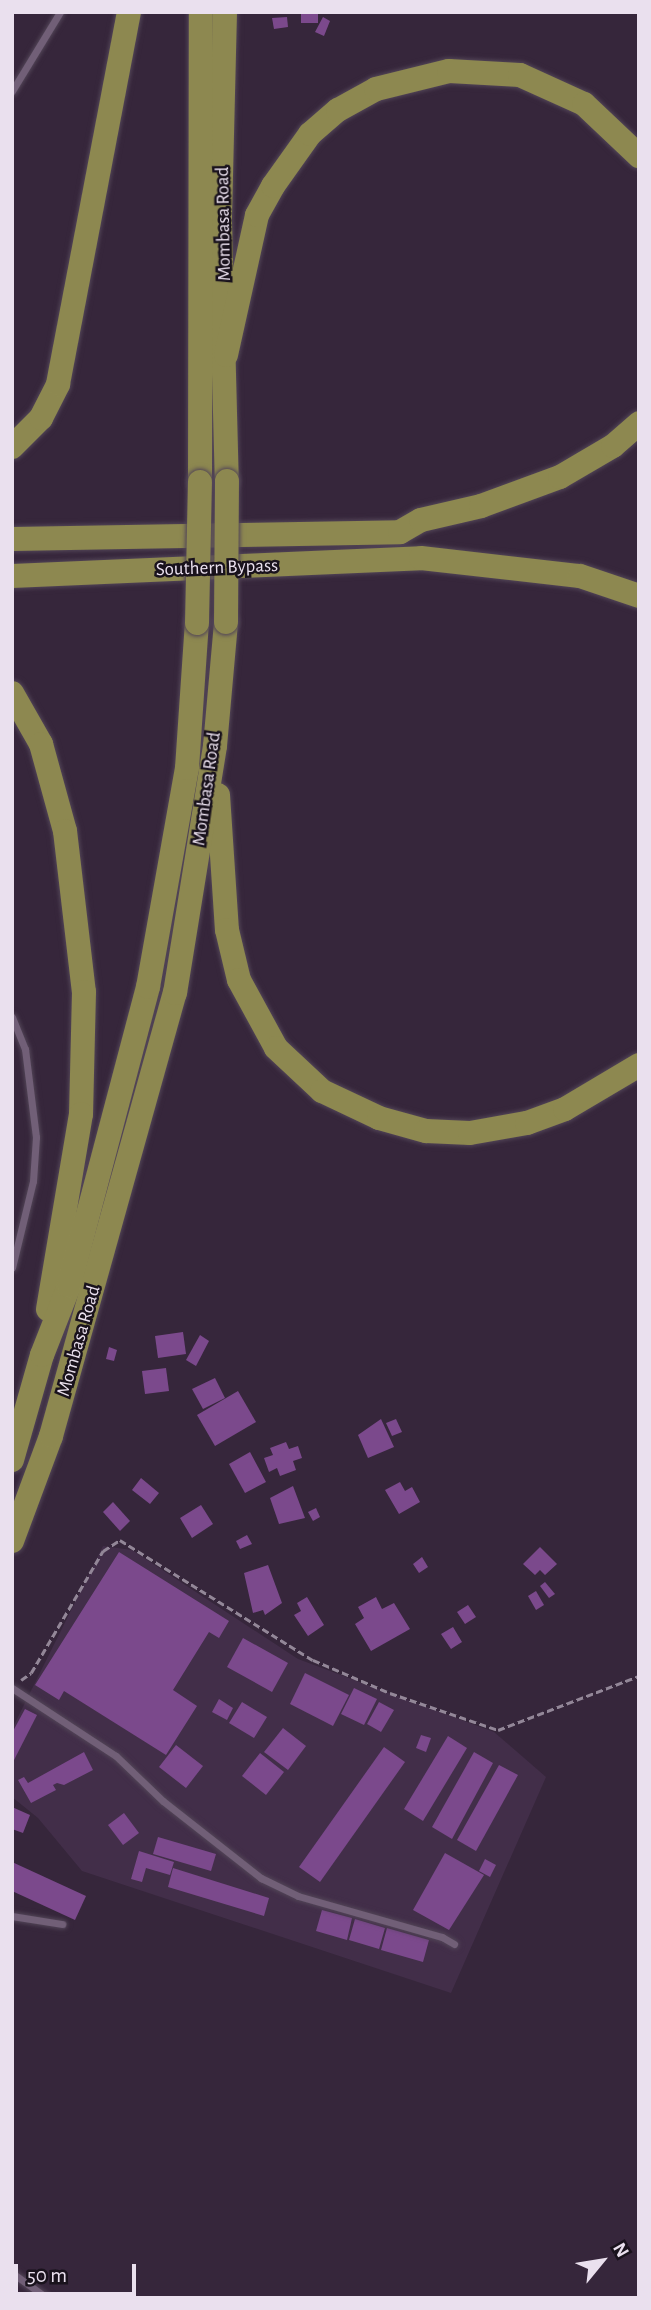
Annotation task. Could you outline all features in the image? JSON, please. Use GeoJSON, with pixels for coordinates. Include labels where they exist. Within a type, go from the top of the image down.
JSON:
{"type":"FeatureCollection","features":[{"type":"Feature","properties":{"kind":"highway"},"geometry":{"type":"LineString","coordinates":[[12,447],[41,418],[58,384],[129,12]]}},
{"type":"Feature","properties":{"kind":"highway","name":"Mombasa Road"},"geometry":{"type":"LineString","coordinates":[[12,1460],[42,1355],[69,1286],[148,987],[187,768],[197,624],[200,482],[201,12]]}},
{"type":"Feature","properties":{"kind":"highway","name":"Mombasa Road"},"geometry":{"type":"LineString","coordinates":[[12,1541],[51,1436],[175,993],[215,746],[226,622],[228,481],[220,221],[225,12]]}},
{"type":"Feature","properties":{"kind":"highway"},"geometry":{"type":"LineString","coordinates":[[226,355],[257,215],[272,186],[310,134],[338,110],[376,89],[449,71],[520,75],[584,104],[639,156]]}},
{"type":"Feature","properties":{"kind":"highway","name":"Southern Bypass"},"geometry":{"type":"LineString","coordinates":[[12,539],[400,532],[421,520],[481,506],[560,477],[613,446],[639,423]]}},
{"type":"Feature","properties":{"kind":"highway","name":"Southern Bypass"},"geometry":{"type":"LineString","coordinates":[[12,576],[421,558],[580,576],[639,596]]}},
{"type":"Feature","properties":{"kind":"highway"},"geometry":{"type":"LineString","coordinates":[[12,693],[41,744],[65,831],[85,992],[81,1114],[42,1355]]}},
{"type":"Feature","properties":{"kind":"highway"},"geometry":{"type":"LineString","coordinates":[[215,746],[222,882],[239,980],[276,1048],[322,1091],[359,1112],[390,1122],[426,1131],[470,1133],[527,1123],[565,1109],[639,1065]]}},
{"type":"Feature","properties":{"kind":"lane"},"geometry":{"type":"LineString","coordinates":[[12,91],[60,12]]}},
{"type":"Feature","properties":{"kind":"lane"},"geometry":{"type":"LineString","coordinates":[[12,1017],[25,1049],[36,1137],[33,1181],[12,1268]]}},
{"type":"Feature","properties":{"kind":"lane"},"geometry":{"type":"LineString","coordinates":[[12,1687],[116,1756],[163,1801],[261,1878],[298,1896],[442,1937],[454,1944]]}},
{"type":"Feature","properties":{"kind":"lane"},"geometry":{"type":"LineString","coordinates":[[12,1916],[62,1924]]}},
{"type":"Feature","properties":{"kind":"lane"},"geometry":{"type":"LineString","coordinates":[[12,2273],[47,2298]]}},
{"type":"Feature","properties":{"kind":"path"},"geometry":{"type":"LineString","coordinates":[[12,1687],[31,1673],[103,1551],[120,1540],[313,1660],[390,1693],[498,1730],[639,1676]]}},
{"type":"Feature","properties":{"kind":"shaded area"},"geometry":{"type":"Polygon","coordinates":[[[103,1546],[132,1550],[298,1659],[494,1732],[546,1777],[451,1993],[82,1871],[38,1818],[12,1797],[12,1729],[103,1546]]]}},
{"type":"Feature","properties":{"kind":"building"},"geometry":{"type":"Polygon","coordinates":[[[318,13],[318,23],[301,23],[301,14],[318,13]]]}},
{"type":"Feature","properties":{"kind":"building"},"geometry":{"type":"Polygon","coordinates":[[[287,17],[288,27],[274,29],[272,18],[287,17]]]}},
{"type":"Feature","properties":{"kind":"building"},"geometry":{"type":"Polygon","coordinates":[[[323,17],[330,21],[324,36],[315,32],[323,17]]]}},
{"type":"Feature","properties":{"kind":"building"},"geometry":{"type":"Polygon","coordinates":[[[183,1332],[186,1354],[158,1358],[155,1336],[183,1332]]]}},
{"type":"Feature","properties":{"kind":"building"},"geometry":{"type":"Polygon","coordinates":[[[200,1335],[209,1341],[196,1366],[186,1360],[200,1335]]]}},
{"type":"Feature","properties":{"kind":"building"},"geometry":{"type":"Polygon","coordinates":[[[109,1347],[117,1350],[114,1361],[106,1359],[109,1347]]]}},
{"type":"Feature","properties":{"kind":"building"},"geometry":{"type":"Polygon","coordinates":[[[166,1368],[169,1391],[145,1394],[142,1371],[166,1368]]]}},
{"type":"Feature","properties":{"kind":"building"},"geometry":{"type":"Polygon","coordinates":[[[215,1378],[225,1398],[203,1409],[192,1389],[215,1378]]]}},
{"type":"Feature","properties":{"kind":"building"},"geometry":{"type":"Polygon","coordinates":[[[238,1391],[256,1422],[215,1446],[197,1415],[238,1391]]]}},
{"type":"Feature","properties":{"kind":"building"},"geometry":{"type":"Polygon","coordinates":[[[381,1419],[394,1447],[368,1458],[358,1435],[381,1419]]]}},
{"type":"Feature","properties":{"kind":"building"},"geometry":{"type":"Polygon","coordinates":[[[396,1419],[402,1432],[392,1436],[386,1423],[396,1419]]]}},
{"type":"Feature","properties":{"kind":"building"},"geometry":{"type":"Polygon","coordinates":[[[286,1442],[289,1449],[298,1446],[302,1458],[293,1461],[296,1470],[280,1476],[277,1468],[269,1472],[264,1458],[273,1455],[270,1448],[286,1442]]]}},
{"type":"Feature","properties":{"kind":"building"},"geometry":{"type":"Polygon","coordinates":[[[250,1452],[266,1482],[245,1493],[229,1464],[250,1452]]]}},
{"type":"Feature","properties":{"kind":"building"},"geometry":{"type":"Polygon","coordinates":[[[141,1478],[159,1493],[150,1504],[132,1490],[141,1478]]]}},
{"type":"Feature","properties":{"kind":"building"},"geometry":{"type":"Polygon","coordinates":[[[400,1482],[405,1491],[412,1487],[420,1502],[399,1514],[385,1490],[400,1482]]]}},
{"type":"Feature","properties":{"kind":"building"},"geometry":{"type":"Polygon","coordinates":[[[293,1486],[305,1518],[279,1524],[270,1498],[293,1486]]]}},
{"type":"Feature","properties":{"kind":"building"},"geometry":{"type":"Polygon","coordinates":[[[113,1502],[130,1521],[120,1531],[103,1512],[113,1502]]]}},
{"type":"Feature","properties":{"kind":"building"},"geometry":{"type":"Polygon","coordinates":[[[201,1505],[213,1524],[192,1538],[180,1518],[201,1505]]]}},
{"type":"Feature","properties":{"kind":"building"},"geometry":{"type":"Polygon","coordinates":[[[316,1508],[320,1517],[313,1521],[308,1512],[316,1508]]]}},
{"type":"Feature","properties":{"kind":"building"},"geometry":{"type":"Polygon","coordinates":[[[247,1535],[252,1544],[240,1549],[236,1541],[247,1535]]]}},
{"type":"Feature","properties":{"kind":"building"},"geometry":{"type":"Polygon","coordinates":[[[540,1547],[557,1564],[545,1575],[540,1570],[535,1575],[523,1564],[540,1547]]]}},
{"type":"Feature","properties":{"kind":"building"},"geometry":{"type":"Polygon","coordinates":[[[119,1552],[229,1621],[219,1638],[209,1632],[173,1690],[197,1706],[166,1755],[64,1691],[59,1700],[35,1685],[119,1552]]]}},
{"type":"Feature","properties":{"kind":"building"},"geometry":{"type":"Polygon","coordinates":[[[422,1557],[428,1567],[419,1573],[413,1564],[422,1557]]]}},
{"type":"Feature","properties":{"kind":"building"},"geometry":{"type":"Polygon","coordinates":[[[268,1565],[282,1603],[265,1615],[263,1610],[253,1613],[244,1573],[268,1565]]]}},
{"type":"Feature","properties":{"kind":"building"},"geometry":{"type":"Polygon","coordinates":[[[545,1582],[555,1594],[549,1598],[540,1586],[545,1582]]]}},
{"type":"Feature","properties":{"kind":"building"},"geometry":{"type":"Polygon","coordinates":[[[536,1591],[544,1605],[536,1610],[528,1596],[536,1591]]]}},
{"type":"Feature","properties":{"kind":"building"},"geometry":{"type":"Polygon","coordinates":[[[307,1597],[324,1625],[308,1636],[294,1615],[301,1611],[297,1603],[307,1597]]]}},
{"type":"Feature","properties":{"kind":"building"},"geometry":{"type":"Polygon","coordinates":[[[376,1597],[382,1609],[394,1603],[410,1629],[371,1651],[355,1624],[364,1618],[358,1607],[376,1597]]]}},
{"type":"Feature","properties":{"kind":"building"},"geometry":{"type":"Polygon","coordinates":[[[468,1605],[476,1617],[465,1624],[457,1612],[468,1605]]]}},
{"type":"Feature","properties":{"kind":"building"},"geometry":{"type":"Polygon","coordinates":[[[453,1627],[462,1642],[451,1649],[441,1634],[453,1627]]]}},
{"type":"Feature","properties":{"kind":"building"},"geometry":{"type":"Polygon","coordinates":[[[243,1638],[288,1663],[272,1692],[227,1667],[243,1638]]]}},
{"type":"Feature","properties":{"kind":"building"},"geometry":{"type":"Polygon","coordinates":[[[305,1673],[349,1695],[333,1726],[290,1704],[305,1673]]]}},
{"type":"Feature","properties":{"kind":"building"},"geometry":{"type":"Polygon","coordinates":[[[354,1688],[377,1699],[364,1725],[341,1714],[354,1688]]]}},
{"type":"Feature","properties":{"kind":"building"},"geometry":{"type":"Polygon","coordinates":[[[219,1699],[233,1708],[227,1720],[212,1712],[219,1699]]]}},
{"type":"Feature","properties":{"kind":"building"},"geometry":{"type":"Polygon","coordinates":[[[242,1702],[267,1717],[254,1738],[229,1723],[242,1702]]]}},
{"type":"Feature","properties":{"kind":"building"},"geometry":{"type":"Polygon","coordinates":[[[379,1702],[394,1710],[381,1732],[367,1724],[379,1702]]]}},
{"type":"Feature","properties":{"kind":"building"},"geometry":{"type":"Polygon","coordinates":[[[25,1709],[37,1715],[12,1764],[12,1733],[25,1709]]]}},
{"type":"Feature","properties":{"kind":"building"},"geometry":{"type":"Polygon","coordinates":[[[283,1728],[306,1746],[288,1770],[264,1752],[283,1728]]]}},
{"type":"Feature","properties":{"kind":"building"},"geometry":{"type":"Polygon","coordinates":[[[421,1735],[431,1738],[426,1752],[416,1748],[421,1735]]]}},
{"type":"Feature","properties":{"kind":"building"},"geometry":{"type":"Polygon","coordinates":[[[448,1736],[467,1748],[423,1821],[404,1809],[448,1736]]]}},
{"type":"Feature","properties":{"kind":"building"},"geometry":{"type":"Polygon","coordinates":[[[176,1745],[203,1766],[186,1788],[159,1767],[176,1745]]]}},
{"type":"Feature","properties":{"kind":"building"},"geometry":{"type":"Polygon","coordinates":[[[384,1747],[405,1762],[320,1882],[299,1867],[384,1747]]]}},
{"type":"Feature","properties":{"kind":"building"},"geometry":{"type":"Polygon","coordinates":[[[84,1752],[93,1770],[64,1785],[53,1785],[56,1790],[31,1803],[18,1780],[24,1777],[28,1783],[84,1752]]]}},
{"type":"Feature","properties":{"kind":"building"},"geometry":{"type":"Polygon","coordinates":[[[474,1752],[493,1763],[452,1839],[432,1827],[474,1752]]]}},
{"type":"Feature","properties":{"kind":"building"},"geometry":{"type":"Polygon","coordinates":[[[260,1753],[284,1772],[266,1795],[242,1776],[260,1753]]]}},
{"type":"Feature","properties":{"kind":"building"},"geometry":{"type":"Polygon","coordinates":[[[499,1765],[518,1775],[476,1851],[457,1840],[499,1765]]]}},
{"type":"Feature","properties":{"kind":"building"},"geometry":{"type":"Polygon","coordinates":[[[12,1807],[30,1815],[23,1833],[12,1829],[12,1807]]]}},
{"type":"Feature","properties":{"kind":"building"},"geometry":{"type":"Polygon","coordinates":[[[124,1813],[139,1833],[123,1845],[108,1825],[124,1813]]]}},
{"type":"Feature","properties":{"kind":"building"},"geometry":{"type":"Polygon","coordinates":[[[158,1837],[216,1854],[211,1871],[153,1854],[158,1837]]]}},
{"type":"Feature","properties":{"kind":"building"},"geometry":{"type":"Polygon","coordinates":[[[139,1851],[174,1862],[170,1875],[146,1868],[142,1882],[131,1879],[139,1851]]]}},
{"type":"Feature","properties":{"kind":"building"},"geometry":{"type":"Polygon","coordinates":[[[445,1853],[484,1875],[449,1930],[413,1910],[445,1853]]]}},
{"type":"Feature","properties":{"kind":"building"},"geometry":{"type":"Polygon","coordinates":[[[485,1859],[496,1865],[490,1877],[479,1871],[485,1859]]]}},
{"type":"Feature","properties":{"kind":"building"},"geometry":{"type":"Polygon","coordinates":[[[12,1862],[86,1896],[75,1920],[12,1891],[12,1862]]]}},
{"type":"Feature","properties":{"kind":"building"},"geometry":{"type":"Polygon","coordinates":[[[173,1868],[269,1898],[264,1916],[168,1887],[173,1868]]]}},
{"type":"Feature","properties":{"kind":"building"},"geometry":{"type":"Polygon","coordinates":[[[322,1910],[352,1918],[347,1940],[316,1931],[322,1910]]]}},
{"type":"Feature","properties":{"kind":"building"},"geometry":{"type":"Polygon","coordinates":[[[355,1919],[385,1928],[379,1949],[349,1940],[355,1919]]]}},
{"type":"Feature","properties":{"kind":"building"},"geometry":{"type":"Polygon","coordinates":[[[387,1928],[429,1940],[423,1962],[381,1950],[387,1928]]]}}]}
